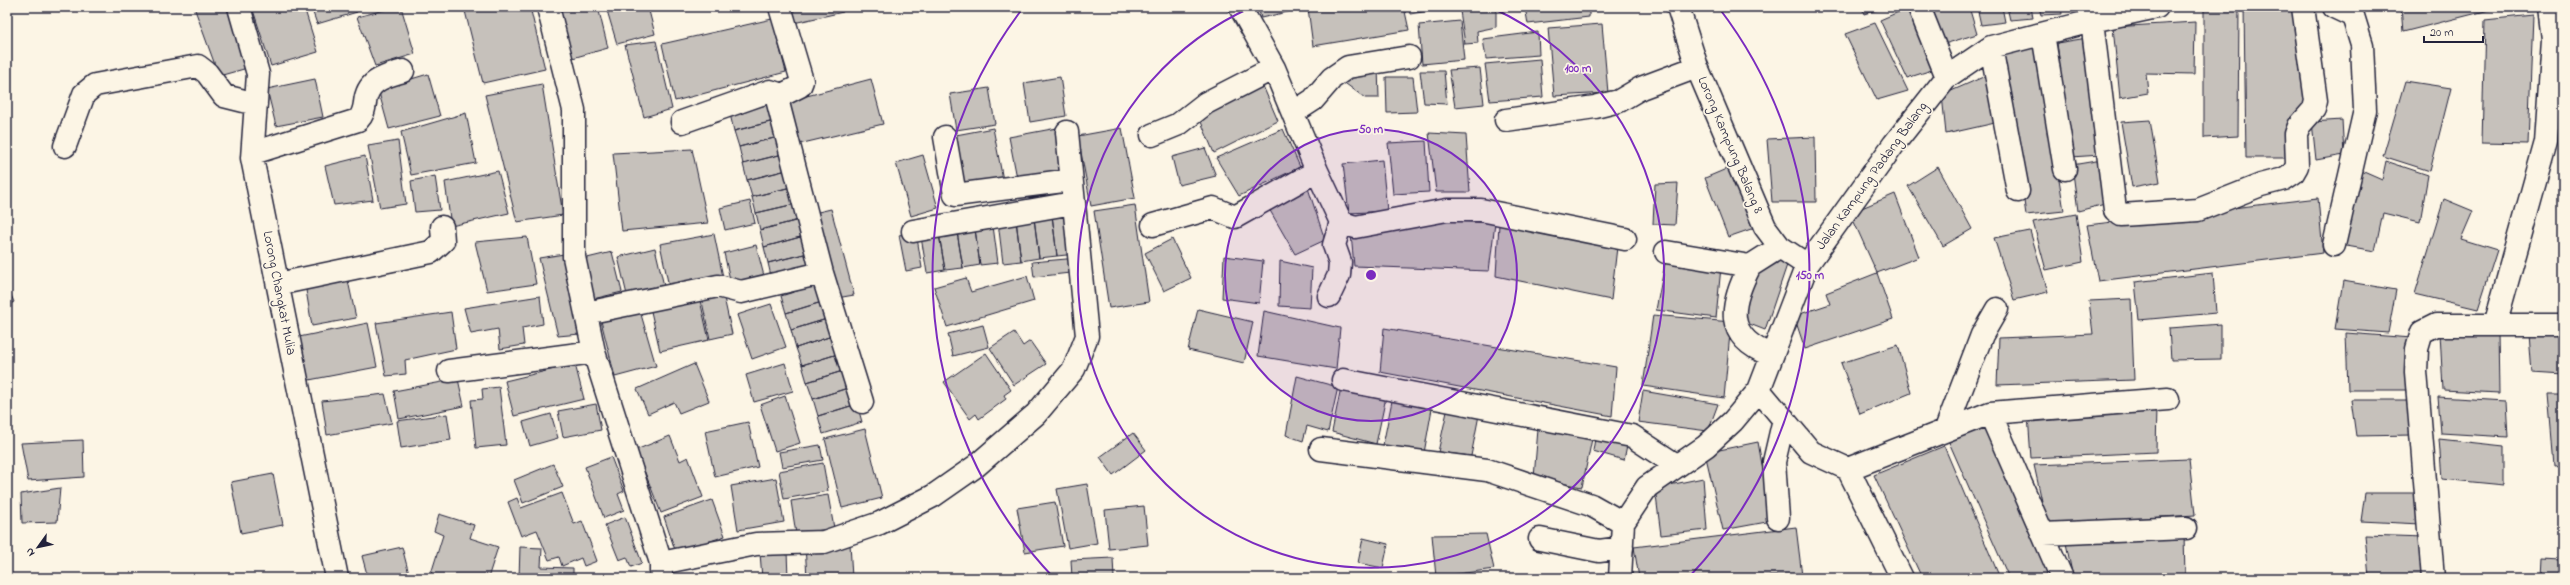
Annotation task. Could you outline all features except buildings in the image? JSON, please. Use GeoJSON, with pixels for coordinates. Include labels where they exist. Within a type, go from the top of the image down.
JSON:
{"type":"FeatureCollection","features":[{"type":"Feature","properties":{"kind":"street","name":"Lorong Changkat Mulia"},"geometry":{"type":"LineString","coordinates":[[239,7],[258,74],[253,152],[337,578]]}},
{"type":"Feature","properties":{"kind":"street"},"geometry":{"type":"LineString","coordinates":[[548,7],[574,110],[574,256],[594,352],[661,570],[756,544],[824,542],[880,523],[933,496],[976,466],[1036,414],[1074,369],[1087,336],[1083,277],[1073,203],[1067,132]]}},
{"type":"Feature","properties":{"kind":"street"},"geometry":{"type":"LineString","coordinates":[[780,7],[802,81],[800,86],[782,95],[778,103],[822,273],[862,402]]}},
{"type":"Feature","properties":{"kind":"street"},"geometry":{"type":"LineString","coordinates":[[1240,7],[1274,68],[1317,172],[1341,222],[1334,245],[1340,262],[1339,275],[1329,296]]}},
{"type":"Feature","properties":{"kind":"street"},"geometry":{"type":"LineString","coordinates":[[1919,7],[1947,77]]}},
{"type":"Feature","properties":{"kind":"street","name":"Jalan Kampung Padang Balang"},"geometry":{"type":"LineString","coordinates":[[1623,523],[1647,487],[1676,465],[1706,446],[1733,421],[1759,390],[1771,355],[1807,265],[1894,144],[1947,77],[1991,48],[2092,20],[2157,7]]}},
{"type":"Feature","properties":{"kind":"street"},"geometry":{"type":"LineString","coordinates":[[2092,20],[2115,210],[2121,216],[2198,210],[2261,185],[2284,179],[2293,173],[2297,166],[2296,134],[2299,126],[2314,109],[2316,101],[2303,7]]}},
{"type":"Feature","properties":{"kind":"street"},"geometry":{"type":"LineString","coordinates":[[2334,7],[2353,16],[2362,45],[2365,110],[2334,245]]}},
{"type":"Feature","properties":{"kind":"street"},"geometry":{"type":"LineString","coordinates":[[2495,325],[2546,142],[2553,40],[2549,7]]}},
{"type":"Feature","properties":{"kind":"street","name":"Lorong Kampung Balang 8"},"geometry":{"type":"LineString","coordinates":[[1681,8],[1697,67],[1752,201],[1765,227],[1780,247],[1807,265]]}},
{"type":"Feature","properties":{"kind":"street"},"geometry":{"type":"LineString","coordinates":[[2043,34],[2065,169]]}},
{"type":"Feature","properties":{"kind":"street"},"geometry":{"type":"LineString","coordinates":[[1991,48],[2018,191]]}},
{"type":"Feature","properties":{"kind":"street"},"geometry":{"type":"LineString","coordinates":[[1293,113],[1313,100],[1332,78],[1348,67],[1409,57]]}},
{"type":"Feature","properties":{"kind":"street"},"geometry":{"type":"LineString","coordinates":[[65,146],[84,94],[100,83],[198,66],[207,73],[224,96],[256,104]]}},
{"type":"Feature","properties":{"kind":"street"},"geometry":{"type":"LineString","coordinates":[[1506,120],[1594,107],[1619,101],[1641,88],[1697,67]]}},
{"type":"Feature","properties":{"kind":"street"},"geometry":{"type":"LineString","coordinates":[[1152,135],[1179,124],[1206,103],[1274,68]]}},
{"type":"Feature","properties":{"kind":"street"},"geometry":{"type":"LineString","coordinates":[[253,152],[358,120],[364,112],[365,96],[370,86],[379,79],[402,71]]}},
{"type":"Feature","properties":{"kind":"street"},"geometry":{"type":"LineString","coordinates":[[682,122],[770,91],[782,95]]}},
{"type":"Feature","properties":{"kind":"street"},"geometry":{"type":"LineString","coordinates":[[945,138],[955,195],[1071,180]]}},
{"type":"Feature","properties":{"kind":"street"},"geometry":{"type":"LineString","coordinates":[[1153,225],[1213,208],[1236,217],[1317,172]]}},
{"type":"Feature","properties":{"kind":"street"},"geometry":{"type":"LineString","coordinates":[[913,231],[1073,203]]}},
{"type":"Feature","properties":{"kind":"street"},"geometry":{"type":"LineString","coordinates":[[1341,222],[1355,227],[1446,210],[1481,210],[1625,239]]}},
{"type":"Feature","properties":{"kind":"street"},"geometry":{"type":"LineString","coordinates":[[278,284],[431,252],[443,241],[442,227]]}},
{"type":"Feature","properties":{"kind":"street"},"geometry":{"type":"LineString","coordinates":[[1771,355],[1755,349],[1742,338],[1735,325],[1740,285],[1750,266],[1780,247]]}},
{"type":"Feature","properties":{"kind":"street"},"geometry":{"type":"LineString","coordinates":[[1666,252],[1750,266]]}},
{"type":"Feature","properties":{"kind":"street"},"geometry":{"type":"LineString","coordinates":[[586,313],[718,286],[741,292],[822,273]]}},
{"type":"Feature","properties":{"kind":"street"},"geometry":{"type":"LineString","coordinates":[[1946,429],[1982,336],[1997,309]]}},
{"type":"Feature","properties":{"kind":"street"},"geometry":{"type":"LineString","coordinates":[[2433,578],[2416,372],[2417,349],[2422,332],[2436,325],[2563,325]]}},
{"type":"Feature","properties":{"kind":"street"},"geometry":{"type":"LineString","coordinates":[[449,371],[594,352]]}},
{"type":"Feature","properties":{"kind":"street"},"geometry":{"type":"LineString","coordinates":[[1343,380],[1632,436],[1676,465]]}},
{"type":"Feature","properties":{"kind":"street"},"geometry":{"type":"LineString","coordinates":[[1759,390],[1811,452],[1848,469],[1902,578]]}},
{"type":"Feature","properties":{"kind":"street"},"geometry":{"type":"LineString","coordinates":[[1848,469],[1946,429],[1990,413],[2168,399]]}},
{"type":"Feature","properties":{"kind":"street"},"geometry":{"type":"LineString","coordinates":[[1990,413],[2062,578]]}},
{"type":"Feature","properties":{"kind":"street"},"geometry":{"type":"LineString","coordinates":[[1778,518],[1774,462],[1784,419]]}},
{"type":"Feature","properties":{"kind":"street"},"geometry":{"type":"LineString","coordinates":[[1322,449],[1487,470],[1591,505],[1623,523],[1620,578]]}},
{"type":"Feature","properties":{"kind":"street"},"geometry":{"type":"LineString","coordinates":[[2043,534],[2186,528]]}},
{"type":"Feature","properties":{"kind":"street"},"geometry":{"type":"LineString","coordinates":[[1540,539],[1599,551],[1622,548]]}}]}
